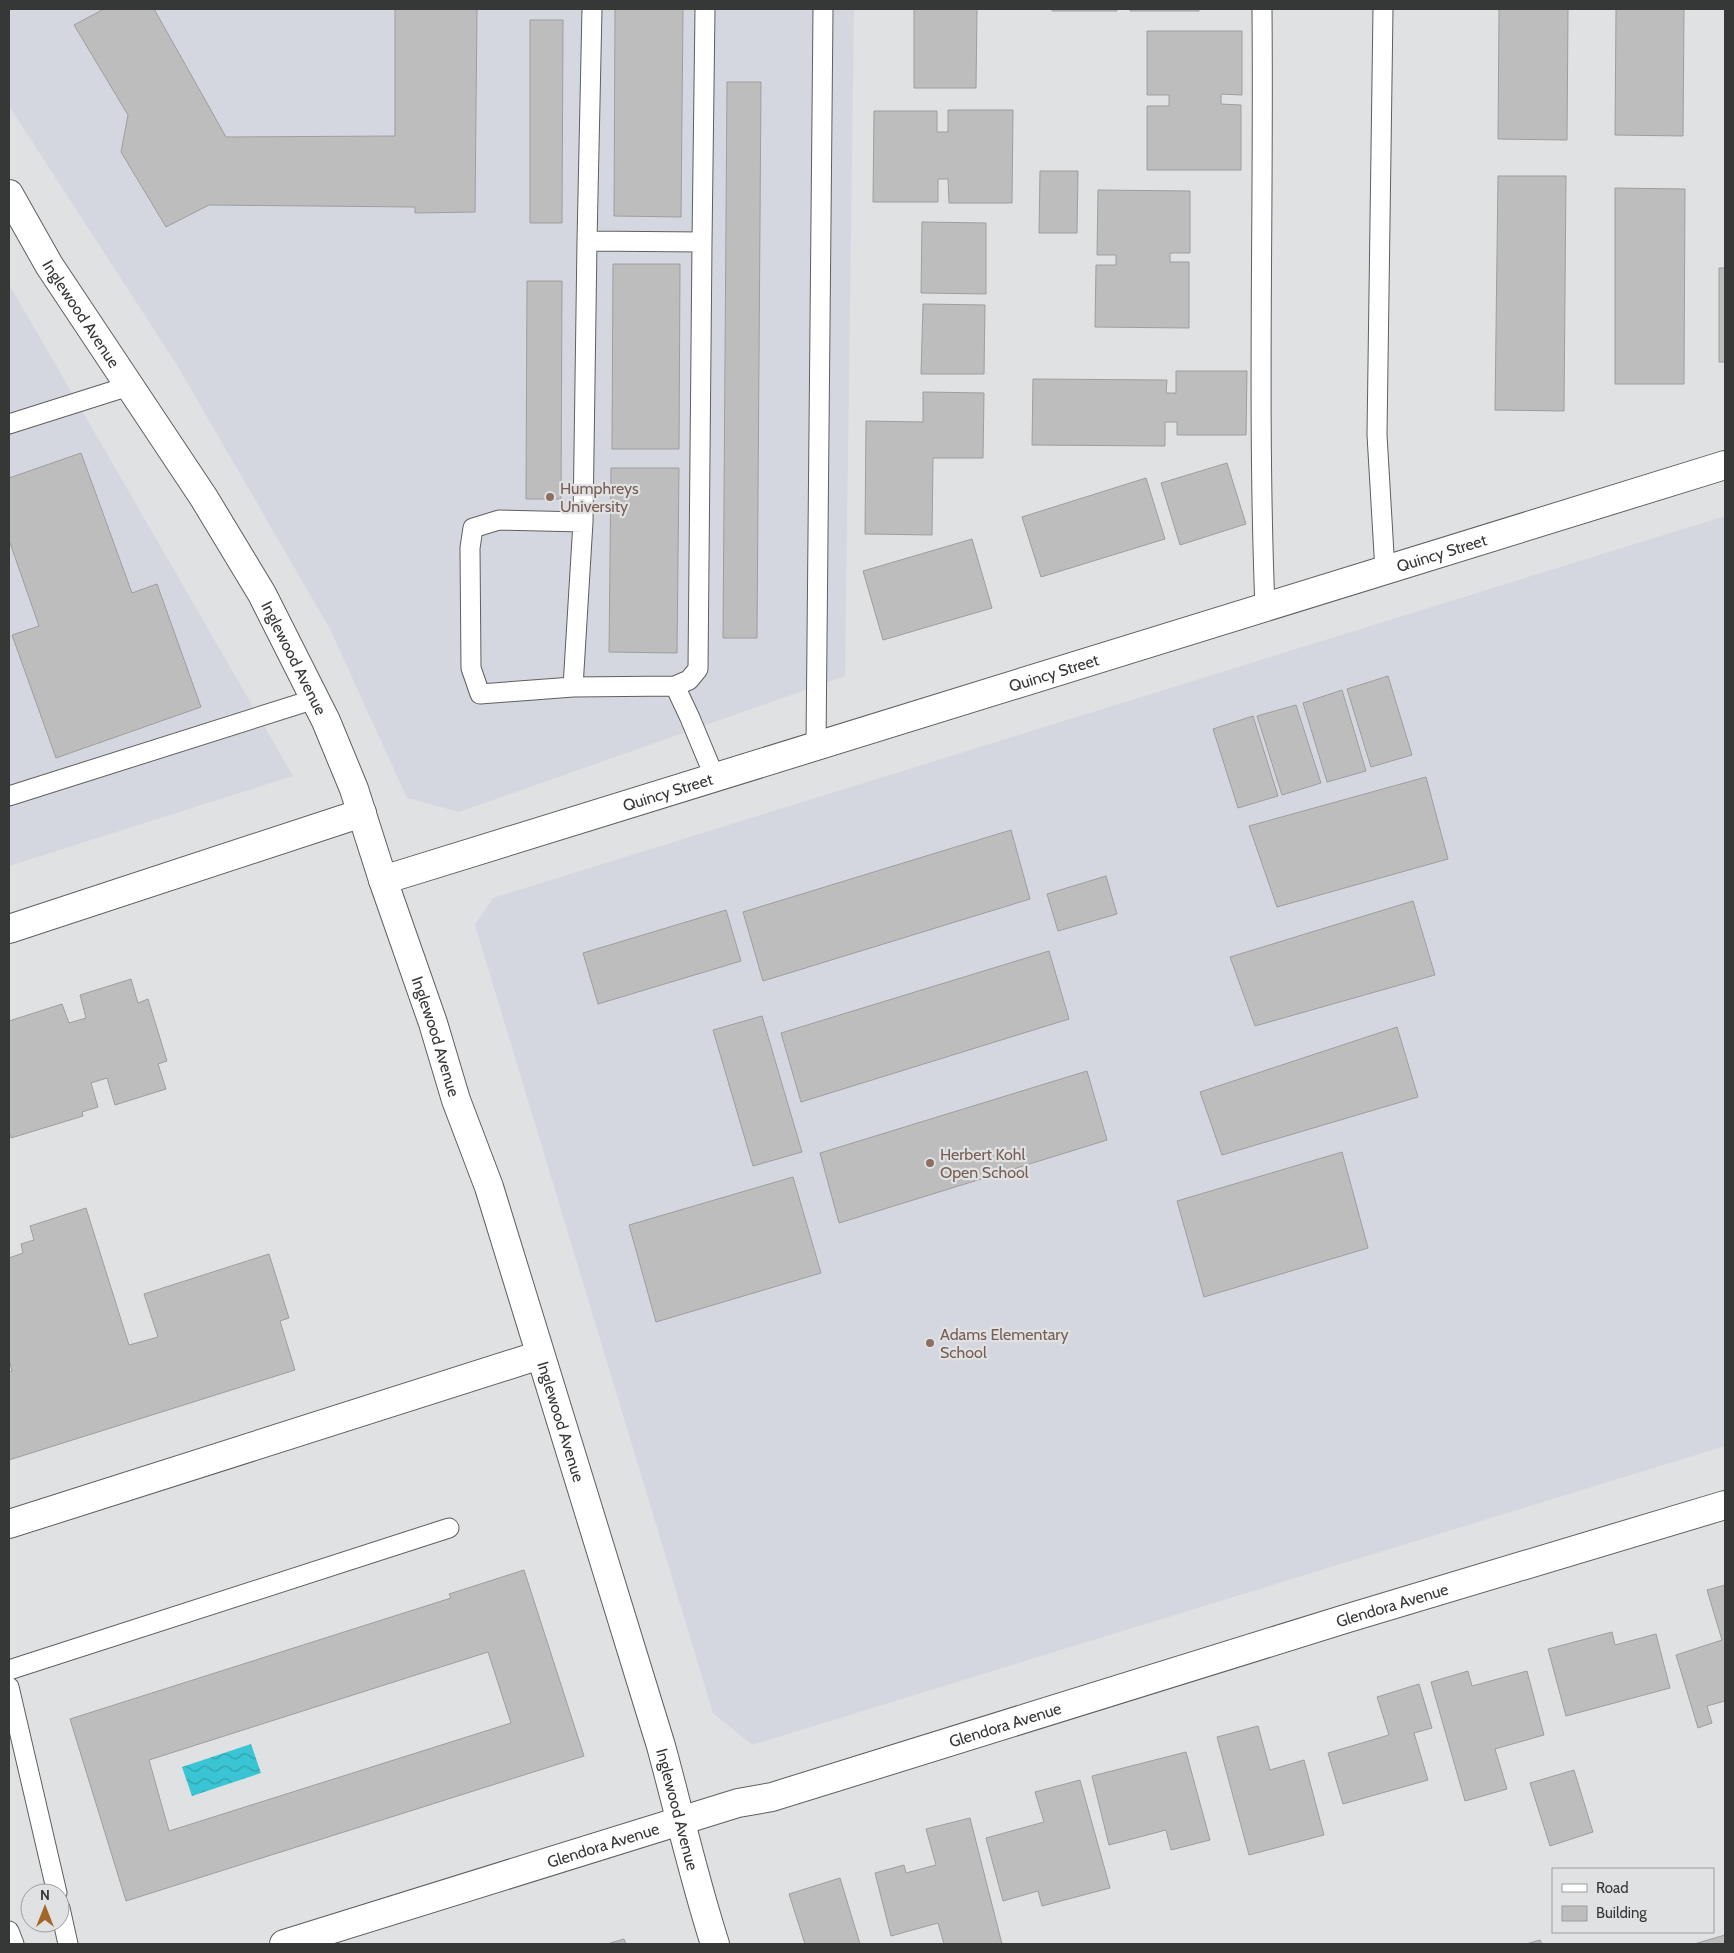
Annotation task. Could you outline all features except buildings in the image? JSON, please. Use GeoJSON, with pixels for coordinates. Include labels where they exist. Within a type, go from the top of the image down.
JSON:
{"type":"FeatureCollection","features":[{"type":"Feature","properties":{"kind":"street","name":"Inglewood Avenue"},"geometry":{"type":"LineString","coordinates":[[9,194],[49,265],[204,498],[262,594],[326,721],[354,789],[382,880],[433,1023],[456,1100],[489,1187],[661,1746],[682,1821],[697,1886],[715,1944]]}},
{"type":"Feature","properties":{"kind":"street","name":"Quincy Street"},"geometry":{"type":"LineString","coordinates":[[382,880],[1725,465]]}},
{"type":"Feature","properties":{"kind":"street"},"geometry":{"type":"LineString","coordinates":[[9,929],[362,814]]}},
{"type":"Feature","properties":{"kind":"street"},"geometry":{"type":"LineString","coordinates":[[9,1524],[540,1355]]}},
{"type":"Feature","properties":{"kind":"street","name":"Glendora Avenue"},"geometry":{"type":"LineString","coordinates":[[284,1944],[738,1804],[772,1797],[1345,1619],[1725,1505]]}},
{"type":"Feature","properties":{"kind":"lane"},"geometry":{"type":"LineString","coordinates":[[573,686],[583,522],[592,9]]}},
{"type":"Feature","properties":{"kind":"lane"},"geometry":{"type":"LineString","coordinates":[[583,522],[499,520],[473,528],[470,548],[471,668],[480,694],[573,686],[674,686],[689,680],[698,669],[706,9]]}},
{"type":"Feature","properties":{"kind":"lane"},"geometry":{"type":"LineString","coordinates":[[816,746],[823,9]]}},
{"type":"Feature","properties":{"kind":"lane"},"geometry":{"type":"LineString","coordinates":[[1262,9],[1261,500],[1265,608]]}},
{"type":"Feature","properties":{"kind":"lane"},"geometry":{"type":"LineString","coordinates":[[1383,9],[1377,435],[1385,571]]}},
{"type":"Feature","properties":{"kind":"lane"},"geometry":{"type":"LineString","coordinates":[[587,241],[702,242]]}},
{"type":"Feature","properties":{"kind":"lane"},"geometry":{"type":"LineString","coordinates":[[9,424],[130,386]]}},
{"type":"Feature","properties":{"kind":"lane"},"geometry":{"type":"LineString","coordinates":[[674,686],[690,718],[715,778]]}},
{"type":"Feature","properties":{"kind":"lane"},"geometry":{"type":"LineString","coordinates":[[9,796],[315,700]]}},
{"type":"Feature","properties":{"kind":"lane"},"geometry":{"type":"LineString","coordinates":[[9,1670],[449,1528]]}},
{"type":"Feature","properties":{"kind":"lane"},"geometry":{"type":"LineString","coordinates":[[9,1687],[55,1883]]}},
{"type":"Feature","properties":{"kind":"lane"},"geometry":{"type":"LineString","coordinates":[[9,1931],[14,1944]]}},
{"type":"Feature","properties":{"kind":"shaded area","name":"Humphreys University"},"geometry":{"type":"Polygon","coordinates":[[[9,9],[854,9],[845,676],[459,812],[407,798],[330,629],[177,365],[9,106],[9,9]]]}},
{"type":"Feature","properties":{"kind":"shaded area"},"geometry":{"type":"Polygon","coordinates":[[[9,284],[293,776],[9,866],[9,284]]]}},
{"type":"Feature","properties":{"kind":"shaded area"},"geometry":{"type":"Polygon","coordinates":[[[1725,516],[1725,1446],[752,1745],[713,1713],[475,925],[493,898],[1725,516]]]}},
{"type":"Feature","properties":{"kind":"water"},"geometry":{"type":"Polygon","coordinates":[[[251,1744],[261,1773],[192,1796],[182,1767],[251,1744]]]}},
{"type":"Feature","properties":{"kind":"place","name":"Humphreys University"},"geometry":{"type":"Point","coordinates":[550,497]}},
{"type":"Feature","properties":{"kind":"place","name":"Herbert Kohl Open School"},"geometry":{"type":"Point","coordinates":[930,1163]}},
{"type":"Feature","properties":{"kind":"place","name":"Adams Elementary School"},"geometry":{"type":"Point","coordinates":[930,1343]}}]}
